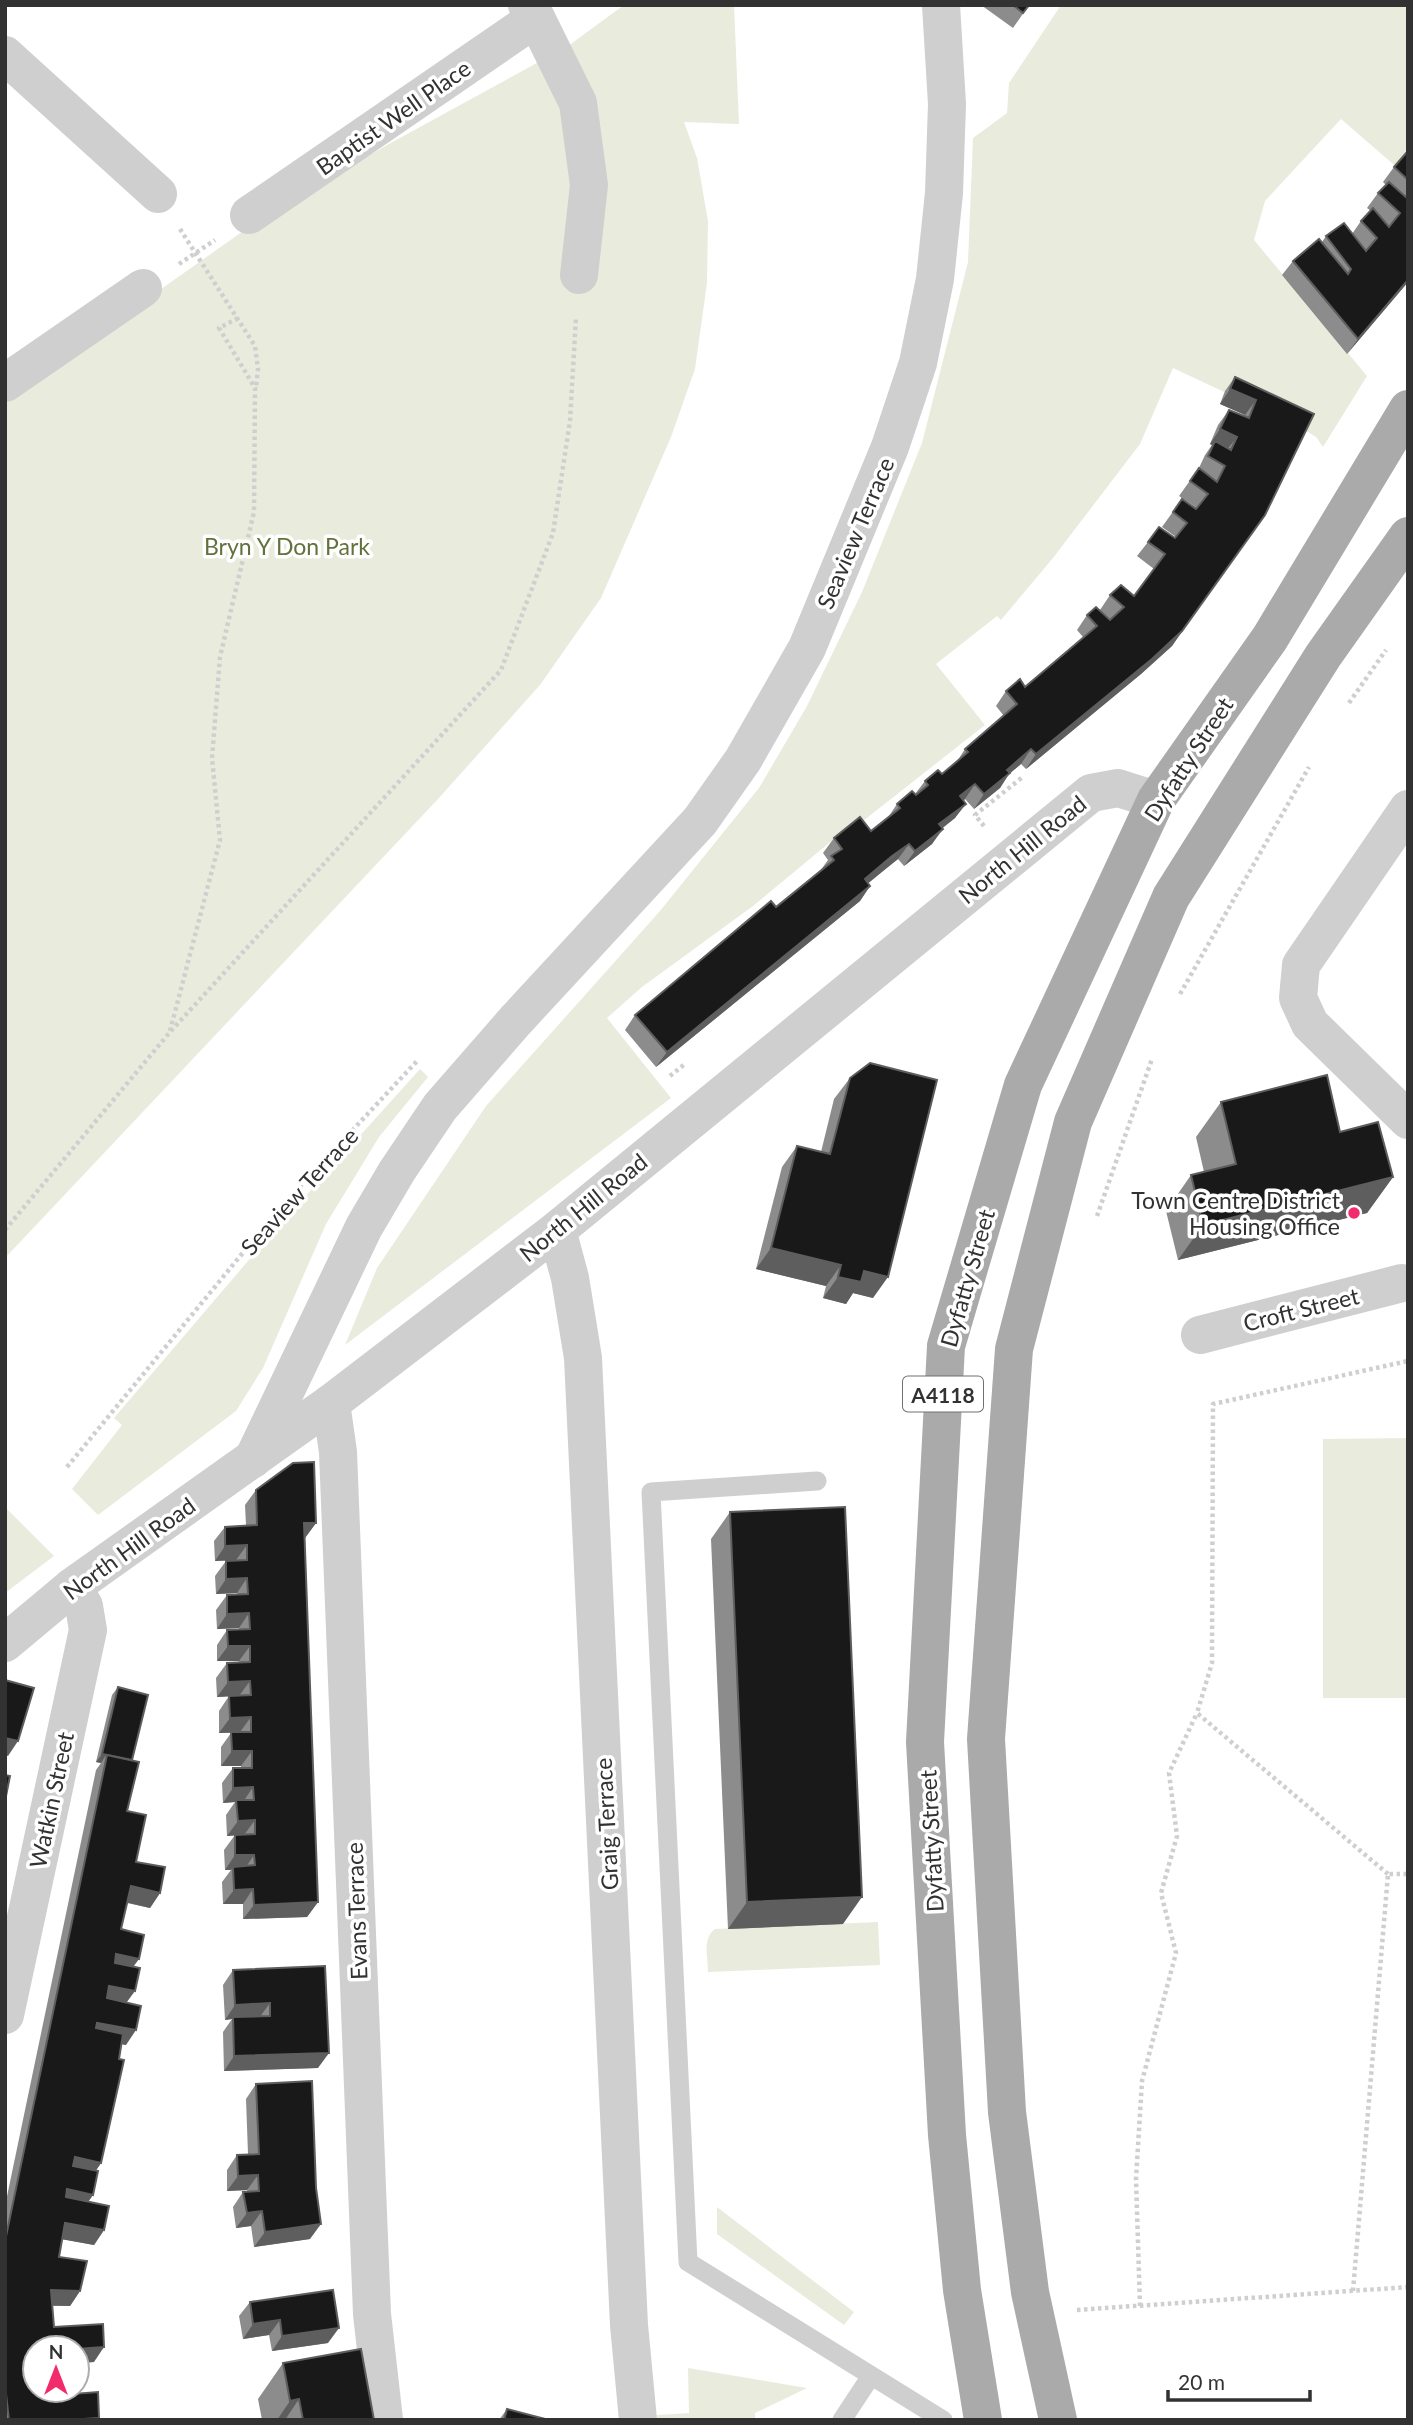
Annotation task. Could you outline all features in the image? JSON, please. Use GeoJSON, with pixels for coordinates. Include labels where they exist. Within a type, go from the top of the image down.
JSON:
{"type":"FeatureCollection","features":[{"type":"Feature","properties":{"kind":"main road","name":"Dyfatty Street"},"geometry":{"type":"LineString","coordinates":[[982,2420],[962,2290],[947,2135],[925,1742],[946,1346],[1023,1085],[1156,800],[1270,638],[1408,409]]}},
{"type":"Feature","properties":{"kind":"main road","name":"A4118"},"geometry":{"type":"LineString","coordinates":[[1058,2420],[1030,2292],[1007,2112],[986,1739],[1014,1349],[1073,1122],[1171,897],[1323,656],[1408,536]]}},
{"type":"Feature","properties":{"kind":"street","name":"Seaview Terrace"},"geometry":{"type":"LineString","coordinates":[[253,1459],[364,1227],[440,1107],[515,1020],[700,821],[743,760],[807,648],[890,447],[918,363],[935,279],[944,193],[947,104],[941,5]]}},
{"type":"Feature","properties":{"kind":"street","name":"Baptist Well Place"},"geometry":{"type":"LineString","coordinates":[[250,215],[531,12]]}},
{"type":"Feature","properties":{"kind":"street"},"geometry":{"type":"LineString","coordinates":[[531,12],[578,103],[589,185],[579,275]]}},
{"type":"Feature","properties":{"kind":"street"},"geometry":{"type":"LineString","coordinates":[[5,55],[158,194]]}},
{"type":"Feature","properties":{"kind":"street"},"geometry":{"type":"LineString","coordinates":[[5,383],[143,288]]}},
{"type":"Feature","properties":{"kind":"street","name":"North Hill Road"},"geometry":{"type":"LineString","coordinates":[[5,1643],[72,1587],[331,1402],[557,1230],[1091,793],[1118,788],[1156,800]]}},
{"type":"Feature","properties":{"kind":"street"},"geometry":{"type":"LineString","coordinates":[[1408,809],[1301,965],[1298,998],[1310,1024],[1408,1120]]}},
{"type":"Feature","properties":{"kind":"street","name":"Graig Terrace"},"geometry":{"type":"LineString","coordinates":[[557,1230],[570,1278],[583,1357],[629,2325],[638,2420]]}},
{"type":"Feature","properties":{"kind":"street","name":"Croft Street"},"geometry":{"type":"LineString","coordinates":[[1200,1335],[1406,1286]]}},
{"type":"Feature","properties":{"kind":"street","name":"Evans Terrace"},"geometry":{"type":"LineString","coordinates":[[331,1402],[338,1452],[372,2314],[384,2420]]}},
{"type":"Feature","properties":{"kind":"street","name":"Watkin Street"},"geometry":{"type":"LineString","coordinates":[[5,2015],[88,1630],[84,1606],[72,1587]]}},
{"type":"Feature","properties":{"kind":"lane"},"geometry":{"type":"LineString","coordinates":[[817,1481],[651,1492],[688,2262],[943,2420]]}},
{"type":"Feature","properties":{"kind":"lane"},"geometry":{"type":"LineString","coordinates":[[842,2420],[871,2376]]}},
{"type":"Feature","properties":{"kind":"path"},"geometry":{"type":"LineString","coordinates":[[158,194],[255,346],[258,369],[255,388],[254,512],[220,657],[212,758],[220,840],[170,1032]]}},
{"type":"Feature","properties":{"kind":"path"},"geometry":{"type":"LineString","coordinates":[[143,288],[250,215]]}},
{"type":"Feature","properties":{"kind":"path"},"geometry":{"type":"LineString","coordinates":[[5,1230],[170,1032],[501,670],[552,533],[570,421],[579,275]]}},
{"type":"Feature","properties":{"kind":"path"},"geometry":{"type":"LineString","coordinates":[[238,318],[219,328],[255,388]]}},
{"type":"Feature","properties":{"kind":"path"},"geometry":{"type":"LineString","coordinates":[[1347,707],[1393,640]]}},
{"type":"Feature","properties":{"kind":"path"},"geometry":{"type":"LineString","coordinates":[[1179,995],[1310,765]]}},
{"type":"Feature","properties":{"kind":"path"},"geometry":{"type":"LineString","coordinates":[[984,826],[975,815],[1024,776]]}},
{"type":"Feature","properties":{"kind":"path"},"geometry":{"type":"LineString","coordinates":[[1097,1216],[1156,1046]]}},
{"type":"Feature","properties":{"kind":"path","name":"Seaview Terrace"},"geometry":{"type":"LineString","coordinates":[[67,1467],[278,1210],[419,1058]]}},
{"type":"Feature","properties":{"kind":"path"},"geometry":{"type":"LineString","coordinates":[[1140,2306],[1136,2179],[1142,2081],[1176,1953],[1161,1893],[1177,1836],[1168,1773],[1198,1713],[1212,1663],[1213,1404],[1408,1361]]}},
{"type":"Feature","properties":{"kind":"path"},"geometry":{"type":"LineString","coordinates":[[1198,1713],[1388,1874],[1408,1874]]}},
{"type":"Feature","properties":{"kind":"path"},"geometry":{"type":"LineString","coordinates":[[1353,2291],[1388,1874]]}},
{"type":"Feature","properties":{"kind":"path"},"geometry":{"type":"LineString","coordinates":[[1069,2310],[1408,2287]]}},
{"type":"Feature","properties":{"kind":"green space","name":"Bryn Y Don Park"},"geometry":{"type":"Polygon","coordinates":[[[624,5],[734,5],[739,124],[684,122],[697,158],[708,221],[707,283],[695,369],[671,437],[601,598],[540,685],[439,798],[5,1258],[5,399],[259,220],[387,145],[568,46],[624,5]]]}},
{"type":"Feature","properties":{"kind":"green space"},"geometry":{"type":"Polygon","coordinates":[[[1061,5],[1408,5],[1408,177],[1341,119],[1265,201],[1254,240],[1367,376],[1323,447],[1316,437],[1303,429],[1173,368],[1140,444],[1053,558],[1001,620],[997,616],[936,664],[985,725],[849,832],[846,829],[753,906],[642,987],[607,1018],[671,1098],[345,1345],[377,1268],[486,1106],[660,911],[759,788],[807,706],[862,592],[922,443],[968,262],[973,138],[1007,113],[1009,83],[1061,5]]]}},
{"type":"Feature","properties":{"kind":"green space"},"geometry":{"type":"Polygon","coordinates":[[[420,1069],[428,1077],[379,1137],[326,1224],[263,1368],[236,1411],[98,1515],[72,1489],[122,1425],[114,1418],[265,1241],[420,1069]]]}},
{"type":"Feature","properties":{"kind":"green space"},"geometry":{"type":"Polygon","coordinates":[[[1408,1438],[1408,1698],[1323,1698],[1323,1439],[1408,1438]]]}},
{"type":"Feature","properties":{"kind":"green space"},"geometry":{"type":"Polygon","coordinates":[[[5,1507],[54,1556],[5,1593],[5,1507]]]}},
{"type":"Feature","properties":{"kind":"green space"},"geometry":{"type":"Polygon","coordinates":[[[878,1922],[880,1965],[708,1972],[707,1943],[715,1929],[878,1922]]]}},
{"type":"Feature","properties":{"kind":"green space"},"geometry":{"type":"Polygon","coordinates":[[[717,2207],[854,2312],[844,2325],[717,2234],[717,2207]]]}},
{"type":"Feature","properties":{"kind":"green space"},"geometry":{"type":"Polygon","coordinates":[[[688,2368],[807,2388],[755,2413],[755,2420],[657,2420],[657,2415],[689,2413],[688,2368]]]}},
{"type":"Feature","properties":{"kind":"building"},"geometry":{"type":"Polygon","coordinates":[[[1013,5],[1029,5],[1023,13],[1013,5]]]}},
{"type":"Feature","properties":{"kind":"building"},"geometry":{"type":"Polygon","coordinates":[[[1408,153],[1408,180],[1394,167],[1408,153]]]}},
{"type":"Feature","properties":{"kind":"building"},"geometry":{"type":"Polygon","coordinates":[[[1389,182],[1408,199],[1408,280],[1358,339],[1293,261],[1319,239],[1348,274],[1351,269],[1326,236],[1344,223],[1366,251],[1377,238],[1361,221],[1373,208],[1389,227],[1400,213],[1378,193],[1389,182]]]}},
{"type":"Feature","properties":{"kind":"building"},"geometry":{"type":"Polygon","coordinates":[[[1235,377],[1314,414],[1265,515],[1182,631],[1036,754],[1031,749],[1007,770],[1010,773],[984,794],[975,784],[960,796],[966,804],[939,824],[943,829],[915,851],[909,844],[892,856],[865,879],[870,886],[667,1052],[635,1015],[771,901],[776,907],[834,860],[831,856],[842,849],[834,838],[860,817],[871,831],[900,808],[897,804],[912,791],[916,795],[928,785],[925,781],[938,770],[942,774],[968,752],[965,749],[1017,704],[1006,691],[1020,679],[1025,687],[1097,626],[1087,615],[1096,607],[1110,620],[1124,607],[1110,595],[1121,585],[1134,596],[1165,554],[1148,542],[1159,527],[1175,538],[1187,523],[1173,512],[1182,499],[1196,509],[1208,494],[1190,481],[1199,468],[1217,482],[1225,466],[1208,456],[1215,441],[1231,450],[1237,437],[1220,429],[1229,410],[1249,418],[1256,400],[1230,389],[1235,377]]]}},
{"type":"Feature","properties":{"kind":"building"},"geometry":{"type":"Polygon","coordinates":[[[870,1063],[937,1080],[888,1277],[864,1271],[861,1282],[838,1277],[841,1265],[771,1248],[797,1146],[830,1154],[850,1078],[870,1063]]]}},
{"type":"Feature","properties":{"kind":"building"},"geometry":{"type":"Polygon","coordinates":[[[1327,1075],[1340,1132],[1378,1122],[1393,1177],[1203,1225],[1191,1175],[1236,1164],[1221,1102],[1327,1075]]]}},
{"type":"Feature","properties":{"kind":"building"},"geometry":{"type":"Polygon","coordinates":[[[314,1462],[316,1523],[304,1523],[318,1902],[254,1905],[253,1889],[234,1890],[233,1867],[255,1865],[254,1855],[235,1855],[235,1835],[255,1834],[255,1820],[238,1821],[236,1800],[254,1800],[253,1787],[233,1788],[233,1768],[252,1768],[252,1751],[232,1751],[231,1732],[251,1732],[251,1717],[230,1718],[229,1696],[251,1695],[250,1681],[228,1682],[227,1663],[250,1662],[250,1646],[228,1646],[227,1630],[250,1629],[249,1613],[227,1614],[227,1595],[248,1594],[247,1578],[226,1579],[226,1561],[247,1560],[247,1545],[225,1546],[225,1527],[257,1525],[256,1490],[293,1463],[314,1462]]]}},
{"type":"Feature","properties":{"kind":"building"},"geometry":{"type":"Polygon","coordinates":[[[845,1507],[862,1897],[747,1902],[730,1512],[845,1507]]]}},
{"type":"Feature","properties":{"kind":"building"},"geometry":{"type":"Polygon","coordinates":[[[5,1680],[34,1688],[18,1741],[5,1738],[5,1680]]]}},
{"type":"Feature","properties":{"kind":"building"},"geometry":{"type":"Polygon","coordinates":[[[118,1687],[148,1695],[132,1760],[102,1754],[118,1687]]]}},
{"type":"Feature","properties":{"kind":"building"},"geometry":{"type":"Polygon","coordinates":[[[107,1755],[139,1762],[127,1811],[146,1815],[136,1862],[165,1867],[160,1893],[131,1886],[121,1929],[144,1935],[139,1959],[116,1954],[115,1963],[140,1968],[135,1991],[109,1986],[107,1998],[141,2006],[136,2030],[97,2023],[96,2028],[123,2034],[119,2059],[124,2060],[101,2163],[75,2157],[73,2166],[98,2171],[93,2195],[67,2189],[66,2197],[109,2206],[104,2230],[65,2223],[59,2257],[87,2261],[80,2291],[51,2290],[54,2327],[103,2324],[104,2347],[91,2348],[91,2334],[21,2334],[21,2404],[91,2404],[91,2393],[98,2392],[99,2418],[9,2420],[5,2385],[5,2241],[107,1755]]]}},
{"type":"Feature","properties":{"kind":"building"},"geometry":{"type":"Polygon","coordinates":[[[5,1775],[10,1776],[5,1801],[5,1775]]]}},
{"type":"Feature","properties":{"kind":"building"},"geometry":{"type":"Polygon","coordinates":[[[325,1966],[329,2053],[234,2056],[233,2017],[270,2016],[270,2003],[235,2005],[233,1970],[325,1966]]]}},
{"type":"Feature","properties":{"kind":"building"},"geometry":{"type":"Polygon","coordinates":[[[312,2081],[316,2188],[321,2224],[265,2232],[262,2211],[247,2213],[243,2192],[259,2191],[258,2175],[238,2176],[237,2155],[259,2154],[256,2084],[312,2081]]]}},
{"type":"Feature","properties":{"kind":"building"},"geometry":{"type":"Polygon","coordinates":[[[333,2290],[339,2328],[282,2336],[280,2320],[253,2324],[250,2302],[333,2290]]]}},
{"type":"Feature","properties":{"kind":"building"},"geometry":{"type":"Polygon","coordinates":[[[361,2349],[374,2420],[303,2420],[299,2399],[290,2401],[283,2363],[361,2349]]]}},
{"type":"Feature","properties":{"kind":"building"},"geometry":{"type":"Polygon","coordinates":[[[507,2409],[549,2420],[504,2420],[507,2409]]]}},
{"type":"Feature","properties":{"kind":"place","name":"Town Centre District Housing Office"},"geometry":{"type":"Point","coordinates":[1354,1213]}}]}
